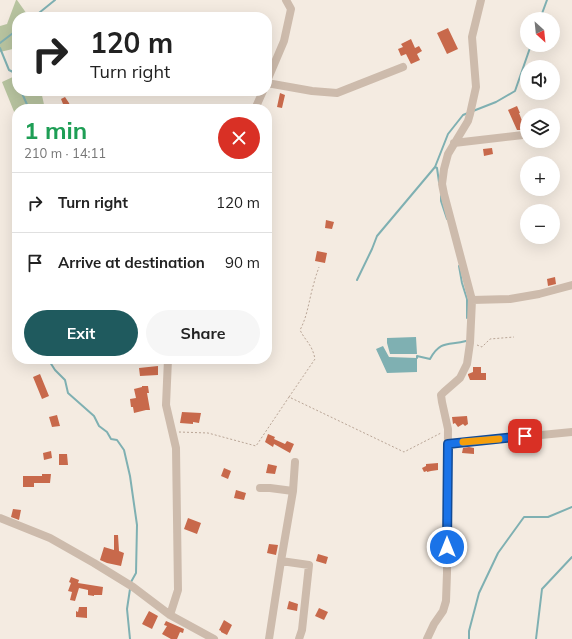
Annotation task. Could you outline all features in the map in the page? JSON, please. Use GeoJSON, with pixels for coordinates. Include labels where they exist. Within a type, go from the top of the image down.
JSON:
{"type":"FeatureCollection","features":[{"type":"Feature","properties":{"kind":"street"},"geometry":{"type":"LineString","coordinates":[[272,70],[284,41],[288,26],[291,9],[286,0]]}},
{"type":"Feature","properties":{"kind":"street"},"geometry":{"type":"LineString","coordinates":[[427,639],[434,624],[444,611],[446,601],[448,429],[441,395],[460,378],[467,364],[470,343],[472,300],[442,184],[448,154],[468,120],[476,87],[472,37],[481,0]]}},
{"type":"Feature","properties":{"kind":"street"},"geometry":{"type":"LineString","coordinates":[[272,83],[312,91],[337,93],[402,67]]}},
{"type":"Feature","properties":{"kind":"street"},"geometry":{"type":"LineString","coordinates":[[454,143],[520,135]]}},
{"type":"Feature","properties":{"kind":"street"},"geometry":{"type":"LineString","coordinates":[[472,300],[510,299],[539,294],[572,285]]}},
{"type":"Feature","properties":{"kind":"street"},"geometry":{"type":"LineString","coordinates":[[168,364],[166,405],[176,448],[178,590],[170,615]]}},
{"type":"Feature","properties":{"kind":"street"},"geometry":{"type":"LineString","coordinates":[[448,444],[572,432]]}},
{"type":"Feature","properties":{"kind":"street"},"geometry":{"type":"LineString","coordinates":[[269,639],[292,491],[295,462]]}},
{"type":"Feature","properties":{"kind":"street"},"geometry":{"type":"LineString","coordinates":[[260,488],[292,491]]}},
{"type":"Feature","properties":{"kind":"street"},"geometry":{"type":"LineString","coordinates":[[0,518],[50,538],[130,585],[170,615],[214,639]]}},
{"type":"Feature","properties":{"kind":"street"},"geometry":{"type":"LineString","coordinates":[[281,561],[309,565],[302,630],[299,639]]}},
{"type":"Feature","properties":{"kind":"path"},"geometry":{"type":"LineString","coordinates":[[172,431],[208,434],[256,446],[315,359],[314,352],[309,342],[304,338],[300,330],[308,308],[318,267]]}},
{"type":"Feature","properties":{"kind":"path"},"geometry":{"type":"LineString","coordinates":[[470,343],[482,346],[490,339],[514,337]]}},
{"type":"Feature","properties":{"kind":"path"},"geometry":{"type":"LineString","coordinates":[[289,397],[404,452],[448,429]]}},
{"type":"Feature","properties":{"kind":"green space"},"geometry":{"type":"Polygon","coordinates":[[[16,0],[17,0],[25,12],[12,12],[12,49],[0,52],[0,26],[7,24],[16,0]]]}},
{"type":"Feature","properties":{"kind":"green space"},"geometry":{"type":"Polygon","coordinates":[[[12,77],[12,96],[42,96],[44,104],[12,104],[12,107],[2,82],[12,77]]]}},
{"type":"Feature","properties":{"kind":"water"},"geometry":{"type":"Polygon","coordinates":[[[416,337],[417,354],[390,354],[387,338],[416,337]]]}},
{"type":"Feature","properties":{"kind":"water"},"geometry":{"type":"Polygon","coordinates":[[[383,346],[389,357],[417,358],[417,372],[387,373],[376,349],[383,346]]]}},
{"type":"Feature","properties":{"kind":"building"},"geometry":{"type":"Polygon","coordinates":[[[448,28],[458,49],[447,54],[437,33],[448,28]]]}},
{"type":"Feature","properties":{"kind":"building"},"geometry":{"type":"Polygon","coordinates":[[[411,39],[415,48],[419,46],[422,51],[417,54],[420,60],[411,64],[406,54],[401,56],[398,49],[403,47],[401,44],[411,39]]]}},
{"type":"Feature","properties":{"kind":"building"},"geometry":{"type":"Polygon","coordinates":[[[280,93],[285,95],[282,108],[277,107],[280,93]]]}},
{"type":"Feature","properties":{"kind":"building"},"geometry":{"type":"Polygon","coordinates":[[[65,97],[69,104],[63,104],[61,99],[65,97]]]}},
{"type":"Feature","properties":{"kind":"building"},"geometry":{"type":"Polygon","coordinates":[[[517,106],[520,113],[520,130],[517,130],[508,110],[517,106]]]}},
{"type":"Feature","properties":{"kind":"building"},"geometry":{"type":"Polygon","coordinates":[[[492,148],[493,154],[484,156],[483,149],[492,148]]]}},
{"type":"Feature","properties":{"kind":"building"},"geometry":{"type":"Polygon","coordinates":[[[326,220],[334,222],[332,229],[325,228],[326,220]]]}},
{"type":"Feature","properties":{"kind":"building"},"geometry":{"type":"Polygon","coordinates":[[[317,251],[327,253],[325,263],[315,261],[317,251]]]}},
{"type":"Feature","properties":{"kind":"building"},"geometry":{"type":"Polygon","coordinates":[[[555,277],[556,284],[548,286],[547,279],[555,277]]]}},
{"type":"Feature","properties":{"kind":"building"},"geometry":{"type":"Polygon","coordinates":[[[158,366],[158,375],[140,376],[139,368],[158,366]]]}},
{"type":"Feature","properties":{"kind":"building"},"geometry":{"type":"Polygon","coordinates":[[[473,367],[481,367],[481,373],[486,373],[486,380],[470,380],[468,374],[473,372],[473,367]]]}},
{"type":"Feature","properties":{"kind":"building"},"geometry":{"type":"Polygon","coordinates":[[[40,374],[49,396],[42,399],[33,377],[40,374]]]}},
{"type":"Feature","properties":{"kind":"building"},"geometry":{"type":"Polygon","coordinates":[[[142,386],[148,386],[149,393],[147,393],[150,410],[134,413],[133,407],[131,407],[130,399],[136,398],[134,389],[142,386]]]}},
{"type":"Feature","properties":{"kind":"building"},"geometry":{"type":"Polygon","coordinates":[[[182,412],[201,413],[199,423],[180,423],[182,412]]]}},
{"type":"Feature","properties":{"kind":"building"},"geometry":{"type":"Polygon","coordinates":[[[57,415],[60,426],[52,427],[49,417],[57,415]]]}},
{"type":"Feature","properties":{"kind":"building"},"geometry":{"type":"Polygon","coordinates":[[[467,416],[468,424],[465,426],[463,424],[458,427],[455,423],[453,424],[452,417],[467,416]]]}},
{"type":"Feature","properties":{"kind":"building"},"geometry":{"type":"Polygon","coordinates":[[[268,434],[275,437],[274,439],[285,444],[287,441],[294,444],[290,453],[274,444],[273,447],[265,442],[268,434]]]}},
{"type":"Feature","properties":{"kind":"building"},"geometry":{"type":"Polygon","coordinates":[[[463,448],[474,448],[474,454],[462,453],[463,448]]]}},
{"type":"Feature","properties":{"kind":"building"},"geometry":{"type":"Polygon","coordinates":[[[51,451],[52,458],[44,460],[43,453],[51,451]]]}},
{"type":"Feature","properties":{"kind":"building"},"geometry":{"type":"Polygon","coordinates":[[[59,454],[67,454],[68,465],[59,465],[59,454]]]}},
{"type":"Feature","properties":{"kind":"building"},"geometry":{"type":"Polygon","coordinates":[[[438,463],[438,470],[424,472],[422,468],[426,466],[426,464],[438,463]]]}},
{"type":"Feature","properties":{"kind":"building"},"geometry":{"type":"Polygon","coordinates":[[[268,464],[277,466],[275,474],[266,473],[268,464]]]}},
{"type":"Feature","properties":{"kind":"building"},"geometry":{"type":"Polygon","coordinates":[[[224,468],[231,471],[228,479],[221,476],[224,468]]]}},
{"type":"Feature","properties":{"kind":"building"},"geometry":{"type":"Polygon","coordinates":[[[42,474],[51,474],[50,483],[34,483],[34,487],[23,487],[23,476],[42,476],[42,474]]]}},
{"type":"Feature","properties":{"kind":"building"},"geometry":{"type":"Polygon","coordinates":[[[236,490],[246,493],[244,500],[234,498],[236,490]]]}},
{"type":"Feature","properties":{"kind":"building"},"geometry":{"type":"Polygon","coordinates":[[[13,509],[21,510],[19,520],[11,517],[13,509]]]}},
{"type":"Feature","properties":{"kind":"building"},"geometry":{"type":"Polygon","coordinates":[[[188,518],[201,523],[197,534],[184,529],[188,518]]]}},
{"type":"Feature","properties":{"kind":"building"},"geometry":{"type":"Polygon","coordinates":[[[114,535],[118,535],[119,551],[124,553],[121,566],[100,560],[104,547],[114,550],[114,535]]]}},
{"type":"Feature","properties":{"kind":"building"},"geometry":{"type":"Polygon","coordinates":[[[269,544],[278,545],[276,555],[267,553],[269,544]]]}},
{"type":"Feature","properties":{"kind":"building"},"geometry":{"type":"Polygon","coordinates":[[[318,554],[328,557],[326,564],[316,561],[318,554]]]}},
{"type":"Feature","properties":{"kind":"building"},"geometry":{"type":"Polygon","coordinates":[[[71,577],[79,580],[78,583],[103,587],[102,595],[88,595],[88,590],[79,588],[75,601],[70,600],[72,592],[68,591],[71,583],[69,582],[71,577]]]}},
{"type":"Feature","properties":{"kind":"building"},"geometry":{"type":"Polygon","coordinates":[[[289,601],[298,604],[297,611],[287,609],[289,601]]]}},
{"type":"Feature","properties":{"kind":"building"},"geometry":{"type":"Polygon","coordinates":[[[79,607],[87,607],[87,618],[76,617],[76,611],[78,612],[79,607]]]}},
{"type":"Feature","properties":{"kind":"building"},"geometry":{"type":"Polygon","coordinates":[[[319,608],[328,612],[324,620],[315,616],[319,608]]]}},
{"type":"Feature","properties":{"kind":"building"},"geometry":{"type":"Polygon","coordinates":[[[149,611],[158,616],[152,629],[142,624],[149,611]]]}},
{"type":"Feature","properties":{"kind":"building"},"geometry":{"type":"Polygon","coordinates":[[[224,620],[232,625],[227,635],[219,630],[224,620]]]}},
{"type":"Feature","properties":{"kind":"building"},"geometry":{"type":"Polygon","coordinates":[[[166,621],[184,629],[183,633],[180,632],[177,639],[171,639],[162,634],[167,626],[164,625],[166,621]]]}},
{"type":"Feature","properties":{"kind":"waterway"},"geometry":{"type":"LineString","coordinates":[[40,12],[55,0]]}},
{"type":"Feature","properties":{"kind":"waterway"},"geometry":{"type":"LineString","coordinates":[[543,12],[547,0]]}},
{"type":"Feature","properties":{"kind":"waterway"},"geometry":{"type":"LineString","coordinates":[[0,43],[12,34]]}},
{"type":"Feature","properties":{"kind":"waterway"},"geometry":{"type":"LineString","coordinates":[[0,48],[9,70],[12,72]]}},
{"type":"Feature","properties":{"kind":"waterway"},"geometry":{"type":"LineString","coordinates":[[473,111],[496,102],[515,91],[529,52]]}},
{"type":"Feature","properties":{"kind":"waterway"},"geometry":{"type":"LineString","coordinates":[[23,96],[27,104]]}},
{"type":"Feature","properties":{"kind":"waterway"},"geometry":{"type":"LineString","coordinates":[[357,280],[377,236],[435,167],[448,134],[463,115],[468,113]]}},
{"type":"Feature","properties":{"kind":"waterway"},"geometry":{"type":"LineString","coordinates":[[435,167],[437,168],[439,182]]}},
{"type":"Feature","properties":{"kind":"waterway"},"geometry":{"type":"LineString","coordinates":[[441,196],[441,201],[447,219]]}},
{"type":"Feature","properties":{"kind":"waterway"},"geometry":{"type":"LineString","coordinates":[[459,266],[467,299],[467,318]]}},
{"type":"Feature","properties":{"kind":"waterway"},"geometry":{"type":"LineString","coordinates":[[417,358],[417,356],[430,359],[438,348],[446,344],[466,341]]}},
{"type":"Feature","properties":{"kind":"waterway"},"geometry":{"type":"LineString","coordinates":[[51,364],[65,380],[68,393],[94,416],[99,426],[107,432],[111,439],[117,440],[124,450],[130,476],[137,525],[136,573],[131,582]]}},
{"type":"Feature","properties":{"kind":"waterway"},"geometry":{"type":"LineString","coordinates":[[469,639],[469,631],[479,593],[498,553],[524,517],[548,517],[572,507]]}},
{"type":"Feature","properties":{"kind":"waterway"},"geometry":{"type":"LineString","coordinates":[[536,639],[542,589],[572,557]]}},
{"type":"Feature","properties":{"kind":"waterway"},"geometry":{"type":"LineString","coordinates":[[130,589],[127,609],[130,639]]}},
{"type":"Feature","properties":{"kind":"slow traffic"},"geometry":{"type":"LineString","coordinates":[[463,442],[499,439]]}},
{"type":"Feature","properties":{"kind":"route"},"geometry":{"type":"LineString","coordinates":[[447,547],[448,444],[525,436]]}}]}
